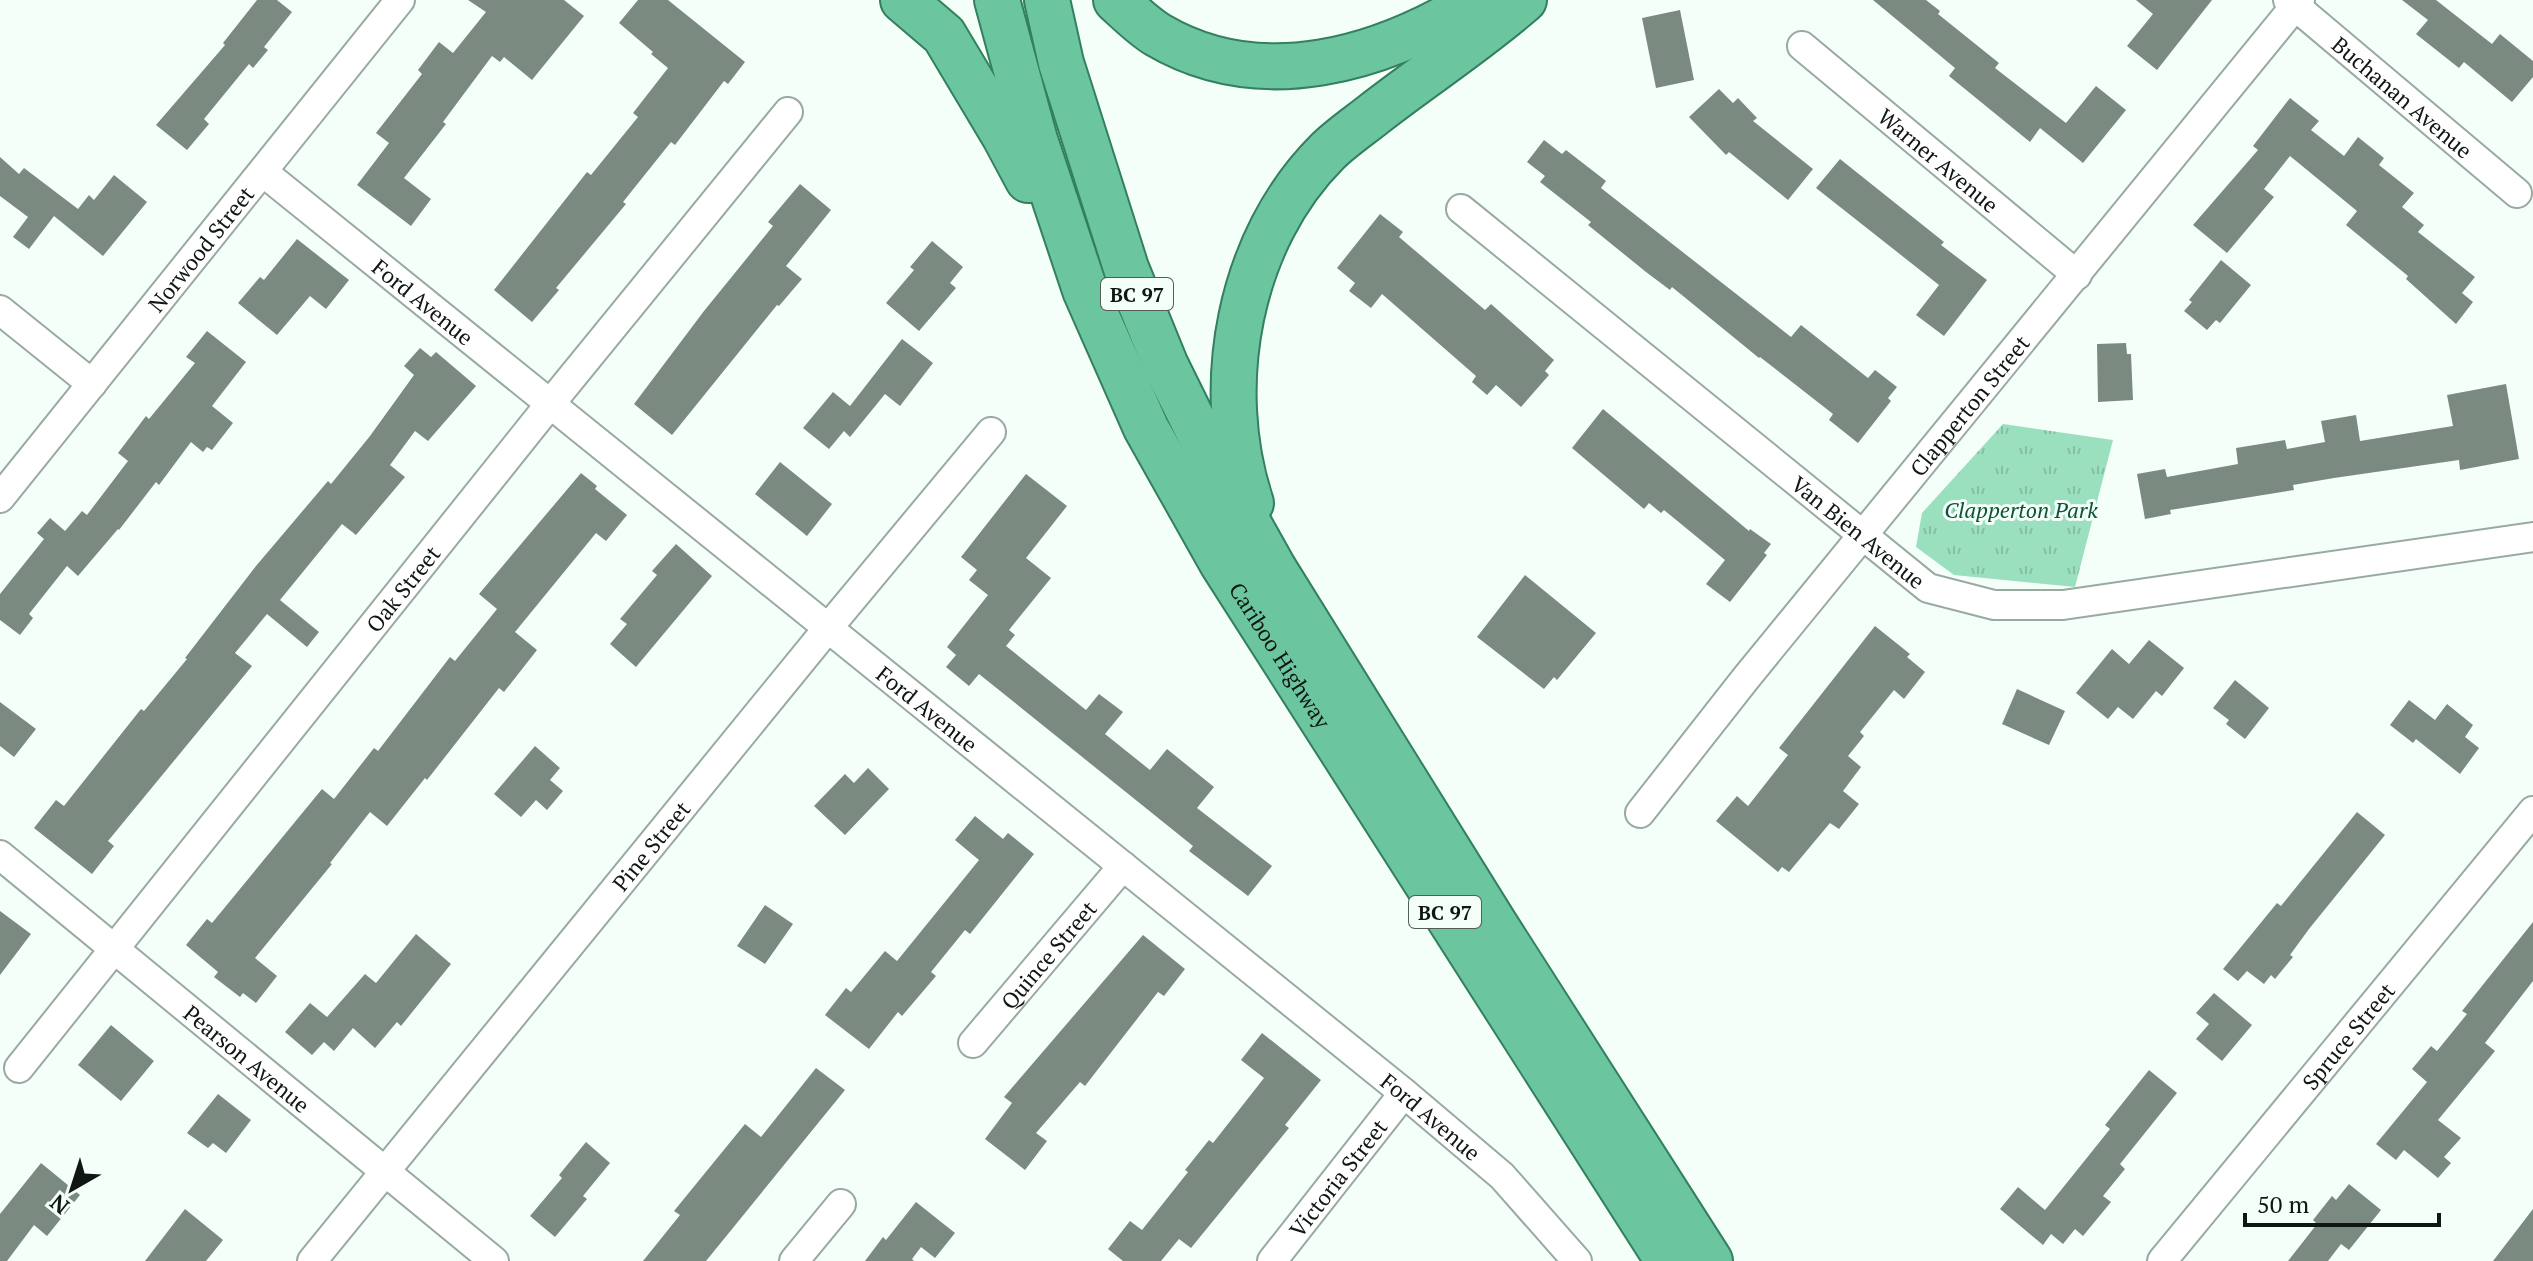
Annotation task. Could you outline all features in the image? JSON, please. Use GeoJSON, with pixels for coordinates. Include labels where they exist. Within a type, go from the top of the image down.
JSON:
{"type":"FeatureCollection","features":[{"type":"Feature","properties":{"kind":"highway"},"geometry":{"type":"LineString","coordinates":[[903,0],[944,35],[1005,137],[1085,290]]}},
{"type":"Feature","properties":{"kind":"highway","name":"Cariboo Highway"},"geometry":{"type":"LineString","coordinates":[[997,0],[1035,140],[1085,290],[1146,428],[1222,563],[1668,1261]]}},
{"type":"Feature","properties":{"kind":"highway","name":"Cariboo Highway"},"geometry":{"type":"LineString","coordinates":[[1047,0],[1061,63],[1126,268],[1166,366],[1210,455],[1274,569],[1485,910],[1710,1261]]}},
{"type":"Feature","properties":{"kind":"highway"},"geometry":{"type":"LineString","coordinates":[[1116,0],[1158,35],[1188,49],[1232,64],[1292,68],[1355,57],[1405,40],[1477,0]]}},
{"type":"Feature","properties":{"kind":"highway"},"geometry":{"type":"LineString","coordinates":[[1274,569],[1249,498],[1235,424],[1234,362],[1241,308],[1264,247],[1291,194],[1327,151],[1493,27],[1524,0]]}},
{"type":"Feature","properties":{"kind":"street","name":"Norwood Street"},"geometry":{"type":"LineString","coordinates":[[0,498],[400,0]]}},
{"type":"Feature","properties":{"kind":"street","name":"Buchanan Avenue"},"geometry":{"type":"LineString","coordinates":[[2295,2],[2517,193]]}},
{"type":"Feature","properties":{"kind":"street","name":"Clapperton Street"},"geometry":{"type":"LineString","coordinates":[[1640,813],[2295,2]]}},
{"type":"Feature","properties":{"kind":"street","name":"Warner Avenue"},"geometry":{"type":"LineString","coordinates":[[1802,46],[2077,275]]}},
{"type":"Feature","properties":{"kind":"street","name":"Oak Street"},"geometry":{"type":"LineString","coordinates":[[19,1068],[550,404],[788,112]]}},
{"type":"Feature","properties":{"kind":"street","name":"Ford Avenue"},"geometry":{"type":"LineString","coordinates":[[263,172],[1404,1093],[1502,1176],[1577,1261]]}},
{"type":"Feature","properties":{"kind":"street","name":"Van Bien Avenue"},"geometry":{"type":"LineString","coordinates":[[1461,209],[1928,588],[1994,605],[2063,605],[2533,537]]}},
{"type":"Feature","properties":{"kind":"street"},"geometry":{"type":"LineString","coordinates":[[0,310],[92,384]]}},
{"type":"Feature","properties":{"kind":"street","name":"Pine Street"},"geometry":{"type":"LineString","coordinates":[[312,1261],[991,432]]}},
{"type":"Feature","properties":{"kind":"street","name":"Spruce Street"},"geometry":{"type":"LineString","coordinates":[[2162,1261],[2533,811]]}},
{"type":"Feature","properties":{"kind":"street","name":"Pearson Avenue"},"geometry":{"type":"LineString","coordinates":[[0,855],[494,1261]]}},
{"type":"Feature","properties":{"kind":"street","name":"Quince Street"},"geometry":{"type":"LineString","coordinates":[[973,1043],[1123,866]]}},
{"type":"Feature","properties":{"kind":"street","name":"Victoria Street"},"geometry":{"type":"LineString","coordinates":[[1272,1261],[1404,1093]]}},
{"type":"Feature","properties":{"kind":"street"},"geometry":{"type":"LineString","coordinates":[[794,1261],[841,1204]]}},
{"type":"Feature","properties":{"kind":"green space","name":"Clapperton Park"},"geometry":{"type":"Polygon","coordinates":[[[2003,424],[2113,440],[2075,587],[1954,575],[1916,547],[1922,513],[2003,424]]]}},
{"type":"Feature","properties":{"kind":"building"},"geometry":{"type":"Polygon","coordinates":[[[257,0],[277,0],[292,12],[264,47],[268,50],[253,68],[249,64],[204,119],[209,124],[187,150],[156,125],[225,45],[223,43],[257,0]]]}},
{"type":"Feature","properties":{"kind":"building"},"geometry":{"type":"Polygon","coordinates":[[[468,0],[564,0],[584,16],[532,80],[504,57],[500,62],[492,56],[443,122],[446,124],[404,178],[431,199],[411,226],[357,185],[389,143],[376,133],[422,74],[418,70],[439,42],[453,53],[486,12],[468,0]]]}},
{"type":"Feature","properties":{"kind":"building"},"geometry":{"type":"Polygon","coordinates":[[[638,0],[668,0],[745,62],[728,84],[724,81],[675,145],[671,142],[532,322],[494,290],[587,172],[591,175],[638,117],[633,113],[668,68],[619,23],[638,0]]]}},
{"type":"Feature","properties":{"kind":"building"},"geometry":{"type":"Polygon","coordinates":[[[1873,0],[1926,0],[1940,11],[1938,14],[1999,63],[1995,68],[2066,123],[2096,86],[2126,110],[2083,163],[2040,128],[2030,142],[1949,76],[1955,68],[1873,0]]]}},
{"type":"Feature","properties":{"kind":"building"},"geometry":{"type":"Polygon","coordinates":[[[2136,0],[2212,0],[2157,70],[2127,46],[2153,14],[2136,0]]]}},
{"type":"Feature","properties":{"kind":"building"},"geometry":{"type":"Polygon","coordinates":[[[2402,0],[2436,0],[2492,44],[2500,34],[2533,61],[2533,77],[2512,102],[2464,62],[2459,68],[2416,34],[2428,20],[2402,0]]]}},
{"type":"Feature","properties":{"kind":"building"},"geometry":{"type":"Polygon","coordinates":[[[1680,10],[1694,80],[1656,88],[1642,18],[1680,10]]]}},
{"type":"Feature","properties":{"kind":"building"},"geometry":{"type":"Polygon","coordinates":[[[1719,89],[1733,103],[1738,98],[1757,118],[1753,121],[1813,169],[1788,200],[1729,152],[1726,155],[1689,117],[1719,89]]]}},
{"type":"Feature","properties":{"kind":"building"},"geometry":{"type":"Polygon","coordinates":[[[2290,98],[2319,121],[2311,130],[2344,156],[2358,137],[2384,158],[2379,165],[2414,193],[2402,207],[2424,225],[2418,232],[2475,277],[2462,293],[2473,302],[2456,324],[2406,279],[2408,276],[2346,225],[2357,211],[2290,156],[2264,189],[2274,197],[2227,253],[2193,225],[2258,150],[2253,146],[2290,98]]]}},
{"type":"Feature","properties":{"kind":"building"},"geometry":{"type":"Polygon","coordinates":[[[1544,140],[1562,154],[1566,150],[1606,181],[1601,188],[1791,337],[1801,325],[1868,378],[1875,370],[1897,387],[1888,398],[1891,401],[1858,443],[1829,420],[1833,414],[1672,287],[1670,290],[1646,272],[1588,225],[1591,222],[1540,182],[1545,176],[1527,162],[1544,140]]]}},
{"type":"Feature","properties":{"kind":"building"},"geometry":{"type":"Polygon","coordinates":[[[0,157],[19,174],[24,168],[78,209],[89,195],[94,200],[114,175],[147,202],[103,256],[54,216],[29,249],[13,237],[28,217],[0,196],[0,157]]]}},
{"type":"Feature","properties":{"kind":"building"},"geometry":{"type":"Polygon","coordinates":[[[1840,159],[1987,280],[1944,336],[1916,315],[1939,285],[1816,188],[1840,159]]]}},
{"type":"Feature","properties":{"kind":"building"},"geometry":{"type":"Polygon","coordinates":[[[800,184],[831,210],[786,266],[802,279],[777,305],[672,435],[634,404],[773,226],[768,222],[800,184]]]}},
{"type":"Feature","properties":{"kind":"building"},"geometry":{"type":"Polygon","coordinates":[[[1380,214],[1403,232],[1399,237],[1485,310],[1491,304],[1554,360],[1545,371],[1549,375],[1521,407],[1496,385],[1487,395],[1472,382],[1476,376],[1382,294],[1371,308],[1349,291],[1355,283],[1337,268],[1380,214]]]}},
{"type":"Feature","properties":{"kind":"building"},"geometry":{"type":"Polygon","coordinates":[[[297,239],[349,280],[326,309],[310,296],[277,335],[238,303],[260,277],[264,280],[297,239]]]}},
{"type":"Feature","properties":{"kind":"building"},"geometry":{"type":"Polygon","coordinates":[[[932,241],[963,267],[950,283],[956,288],[919,331],[886,303],[914,270],[910,267],[932,241]]]}},
{"type":"Feature","properties":{"kind":"building"},"geometry":{"type":"Polygon","coordinates":[[[2221,260],[2251,285],[2220,323],[2216,320],[2207,330],[2184,311],[2192,302],[2189,300],[2221,260]]]}},
{"type":"Feature","properties":{"kind":"building"},"geometry":{"type":"Polygon","coordinates":[[[207,331],[246,362],[212,406],[233,423],[212,450],[207,447],[203,452],[191,442],[159,485],[156,482],[78,576],[67,566],[29,614],[33,618],[20,635],[0,620],[0,594],[44,539],[37,533],[50,518],[65,531],[82,511],[87,515],[128,461],[118,453],[146,416],[149,419],[195,363],[186,357],[207,331]]]}},
{"type":"Feature","properties":{"kind":"building"},"geometry":{"type":"Polygon","coordinates":[[[902,339],[933,363],[900,406],[885,394],[850,437],[844,431],[829,449],[803,428],[833,392],[850,406],[902,339]]]}},
{"type":"Feature","properties":{"kind":"building"},"geometry":{"type":"Polygon","coordinates":[[[2126,343],[2127,354],[2131,354],[2133,400],[2098,402],[2097,344],[2126,343]]]}},
{"type":"Feature","properties":{"kind":"building"},"geometry":{"type":"Polygon","coordinates":[[[420,348],[431,357],[436,352],[476,386],[428,441],[415,431],[390,465],[405,477],[356,535],[342,524],[280,600],[319,632],[307,647],[267,614],[235,653],[252,666],[108,841],[114,846],[92,874],[34,828],[56,800],[64,806],[141,709],[144,711],[187,659],[256,566],[370,436],[414,375],[404,366],[420,348]]]}},
{"type":"Feature","properties":{"kind":"building"},"geometry":{"type":"Polygon","coordinates":[[[2506,384],[2519,459],[2460,470],[2459,460],[2334,478],[2293,485],[2294,490],[2170,510],[2171,514],[2145,519],[2137,474],[2165,469],[2167,477],[2238,464],[2236,448],[2285,440],[2287,449],[2325,442],[2321,421],[2356,415],[2360,441],[2453,426],[2447,395],[2506,384]]]}},
{"type":"Feature","properties":{"kind":"building"},"geometry":{"type":"Polygon","coordinates":[[[1603,409],[1749,531],[1771,544],[1764,553],[1767,555],[1730,602],[1706,584],[1725,560],[1664,510],[1661,513],[1649,503],[1644,509],[1572,448],[1603,409]]]}},
{"type":"Feature","properties":{"kind":"building"},"geometry":{"type":"Polygon","coordinates":[[[780,462],[832,504],[807,536],[755,494],[780,462]]]}},
{"type":"Feature","properties":{"kind":"building"},"geometry":{"type":"Polygon","coordinates":[[[581,473],[627,515],[606,541],[596,533],[515,632],[537,650],[504,692],[499,688],[387,826],[370,812],[255,958],[277,976],[256,1003],[243,993],[240,997],[214,977],[218,972],[186,945],[207,919],[212,923],[322,789],[334,799],[374,748],[378,751],[450,657],[455,661],[497,609],[479,594],[581,473]]]}},
{"type":"Feature","properties":{"kind":"building"},"geometry":{"type":"Polygon","coordinates":[[[1026,474],[1067,506],[1026,558],[1051,578],[1009,630],[1015,635],[1006,646],[1086,710],[1099,694],[1123,712],[1105,734],[1150,770],[1167,749],[1214,787],[1197,808],[1272,866],[1248,896],[1189,851],[1193,846],[979,674],[969,686],[946,667],[956,655],[947,647],[988,595],[969,580],[977,570],[961,557],[1026,474]]]}},
{"type":"Feature","properties":{"kind":"building"},"geometry":{"type":"Polygon","coordinates":[[[676,544],[712,576],[636,667],[610,644],[627,624],[620,619],[657,575],[652,571],[676,544]]]}},
{"type":"Feature","properties":{"kind":"building"},"geometry":{"type":"Polygon","coordinates":[[[1525,575],[1596,633],[1557,680],[1554,677],[1544,689],[1477,637],[1525,575]]]}},
{"type":"Feature","properties":{"kind":"building"},"geometry":{"type":"Polygon","coordinates":[[[1875,626],[1910,654],[1907,657],[1925,672],[1904,699],[1894,690],[1860,732],[1864,736],[1848,756],[1861,767],[1843,791],[1859,804],[1839,829],[1830,823],[1789,872],[1782,867],[1778,872],[1716,821],[1737,796],[1748,806],[1788,755],[1779,748],[1875,626]]]}},
{"type":"Feature","properties":{"kind":"building"},"geometry":{"type":"Polygon","coordinates":[[[2149,640],[2184,668],[2162,696],[2156,691],[2133,719],[2118,707],[2108,719],[2076,693],[2112,649],[2129,664],[2149,640]]]}},
{"type":"Feature","properties":{"kind":"building"},"geometry":{"type":"Polygon","coordinates":[[[2235,680],[2269,708],[2245,739],[2226,724],[2229,720],[2213,708],[2235,680]]]}},
{"type":"Feature","properties":{"kind":"building"},"geometry":{"type":"Polygon","coordinates":[[[2017,689],[2065,711],[2049,745],[2002,724],[2017,689]]]}},
{"type":"Feature","properties":{"kind":"building"},"geometry":{"type":"Polygon","coordinates":[[[2409,700],[2435,720],[2447,704],[2473,725],[2465,737],[2479,748],[2460,774],[2416,739],[2413,743],[2390,725],[2409,700]]]}},
{"type":"Feature","properties":{"kind":"building"},"geometry":{"type":"Polygon","coordinates":[[[0,702],[36,729],[14,757],[0,746],[0,702]]]}},
{"type":"Feature","properties":{"kind":"building"},"geometry":{"type":"Polygon","coordinates":[[[535,746],[560,768],[550,780],[563,791],[547,810],[536,800],[521,817],[494,794],[535,746]]]}},
{"type":"Feature","properties":{"kind":"building"},"geometry":{"type":"Polygon","coordinates":[[[868,768],[889,789],[845,835],[814,806],[845,774],[854,783],[868,768]]]}},
{"type":"Feature","properties":{"kind":"building"},"geometry":{"type":"Polygon","coordinates":[[[2357,812],[2385,835],[2309,929],[2290,955],[2293,957],[2275,979],[2271,975],[2264,984],[2247,971],[2238,981],[2223,969],[2277,903],[2281,906],[2357,812]]]}},
{"type":"Feature","properties":{"kind":"building"},"geometry":{"type":"Polygon","coordinates":[[[975,816],[1003,839],[1008,833],[1034,854],[970,934],[965,930],[931,972],[936,976],[902,1016],[898,1012],[869,1049],[825,1015],[846,988],[851,992],[885,951],[897,961],[979,860],[955,840],[975,816]]]}},
{"type":"Feature","properties":{"kind":"building"},"geometry":{"type":"Polygon","coordinates":[[[765,905],[793,924],[765,964],[737,946],[765,905]]]}},
{"type":"Feature","properties":{"kind":"building"},"geometry":{"type":"Polygon","coordinates":[[[0,911],[31,934],[0,975],[0,911]]]}},
{"type":"Feature","properties":{"kind":"building"},"geometry":{"type":"Polygon","coordinates":[[[2533,922],[2533,981],[2485,1043],[2495,1051],[2438,1120],[2461,1138],[2444,1157],[2451,1163],[2438,1178],[2404,1150],[2396,1160],[2376,1144],[2427,1082],[2412,1069],[2431,1046],[2437,1051],[2467,1014],[2462,1011],[2533,922]]]}},
{"type":"Feature","properties":{"kind":"building"},"geometry":{"type":"Polygon","coordinates":[[[416,934],[451,964],[401,1026],[397,1022],[375,1048],[353,1028],[334,1051],[324,1042],[312,1055],[285,1032],[310,1003],[327,1017],[365,974],[376,983],[416,934]]]}},
{"type":"Feature","properties":{"kind":"building"},"geometry":{"type":"Polygon","coordinates":[[[1143,935],[1185,969],[1164,996],[1158,992],[1085,1086],[1080,1082],[1036,1133],[1047,1141],[1025,1170],[985,1139],[1012,1103],[1004,1097],[1143,935]]]}},
{"type":"Feature","properties":{"kind":"building"},"geometry":{"type":"Polygon","coordinates":[[[2214,993],[2252,1025],[2222,1061],[2196,1039],[2209,1024],[2196,1013],[2214,993]]]}},
{"type":"Feature","properties":{"kind":"building"},"geometry":{"type":"Polygon","coordinates":[[[111,1025],[154,1061],[121,1101],[78,1065],[111,1025]]]}},
{"type":"Feature","properties":{"kind":"building"},"geometry":{"type":"Polygon","coordinates":[[[1262,1033],[1321,1080],[1285,1125],[1289,1128],[1191,1248],[1179,1239],[1161,1261],[1123,1261],[1108,1249],[1130,1221],[1142,1230],[1209,1140],[1213,1143],[1264,1078],[1241,1060],[1262,1033]]]}},
{"type":"Feature","properties":{"kind":"building"},"geometry":{"type":"Polygon","coordinates":[[[816,1068],[845,1090],[706,1261],[643,1261],[680,1215],[674,1211],[745,1124],[761,1137],[816,1068]]]}},
{"type":"Feature","properties":{"kind":"building"},"geometry":{"type":"Polygon","coordinates":[[[2149,1070],[2177,1093],[2120,1164],[2125,1169],[2103,1196],[2111,1202],[2083,1236],[2075,1229],[2063,1244],[2051,1234],[2043,1245],[2000,1209],[2018,1187],[2045,1210],[2110,1129],[2105,1125],[2149,1070]]]}},
{"type":"Feature","properties":{"kind":"building"},"geometry":{"type":"Polygon","coordinates":[[[218,1094],[251,1120],[226,1153],[213,1143],[208,1148],[187,1133],[218,1094]]]}},
{"type":"Feature","properties":{"kind":"building"},"geometry":{"type":"Polygon","coordinates":[[[586,1142],[610,1163],[583,1196],[587,1199],[555,1237],[530,1216],[562,1178],[559,1175],[586,1142]]]}},
{"type":"Feature","properties":{"kind":"building"},"geometry":{"type":"Polygon","coordinates":[[[41,1163],[80,1195],[47,1236],[34,1225],[7,1261],[0,1261],[0,1214],[41,1163]]]}},
{"type":"Feature","properties":{"kind":"building"},"geometry":{"type":"Polygon","coordinates":[[[2349,1184],[2381,1210],[2349,1250],[2341,1244],[2328,1261],[2288,1261],[2317,1224],[2313,1220],[2332,1196],[2336,1200],[2349,1184]]]}},
{"type":"Feature","properties":{"kind":"building"},"geometry":{"type":"Polygon","coordinates":[[[916,1202],[955,1233],[935,1258],[921,1247],[912,1259],[914,1261],[865,1261],[883,1237],[886,1240],[916,1202]]]}},
{"type":"Feature","properties":{"kind":"building"},"geometry":{"type":"Polygon","coordinates":[[[185,1209],[223,1240],[206,1261],[145,1261],[185,1209]]]}},
{"type":"Feature","properties":{"kind":"building"},"geometry":{"type":"Polygon","coordinates":[[[2533,1209],[2533,1261],[2493,1261],[2533,1209]]]}}]}
